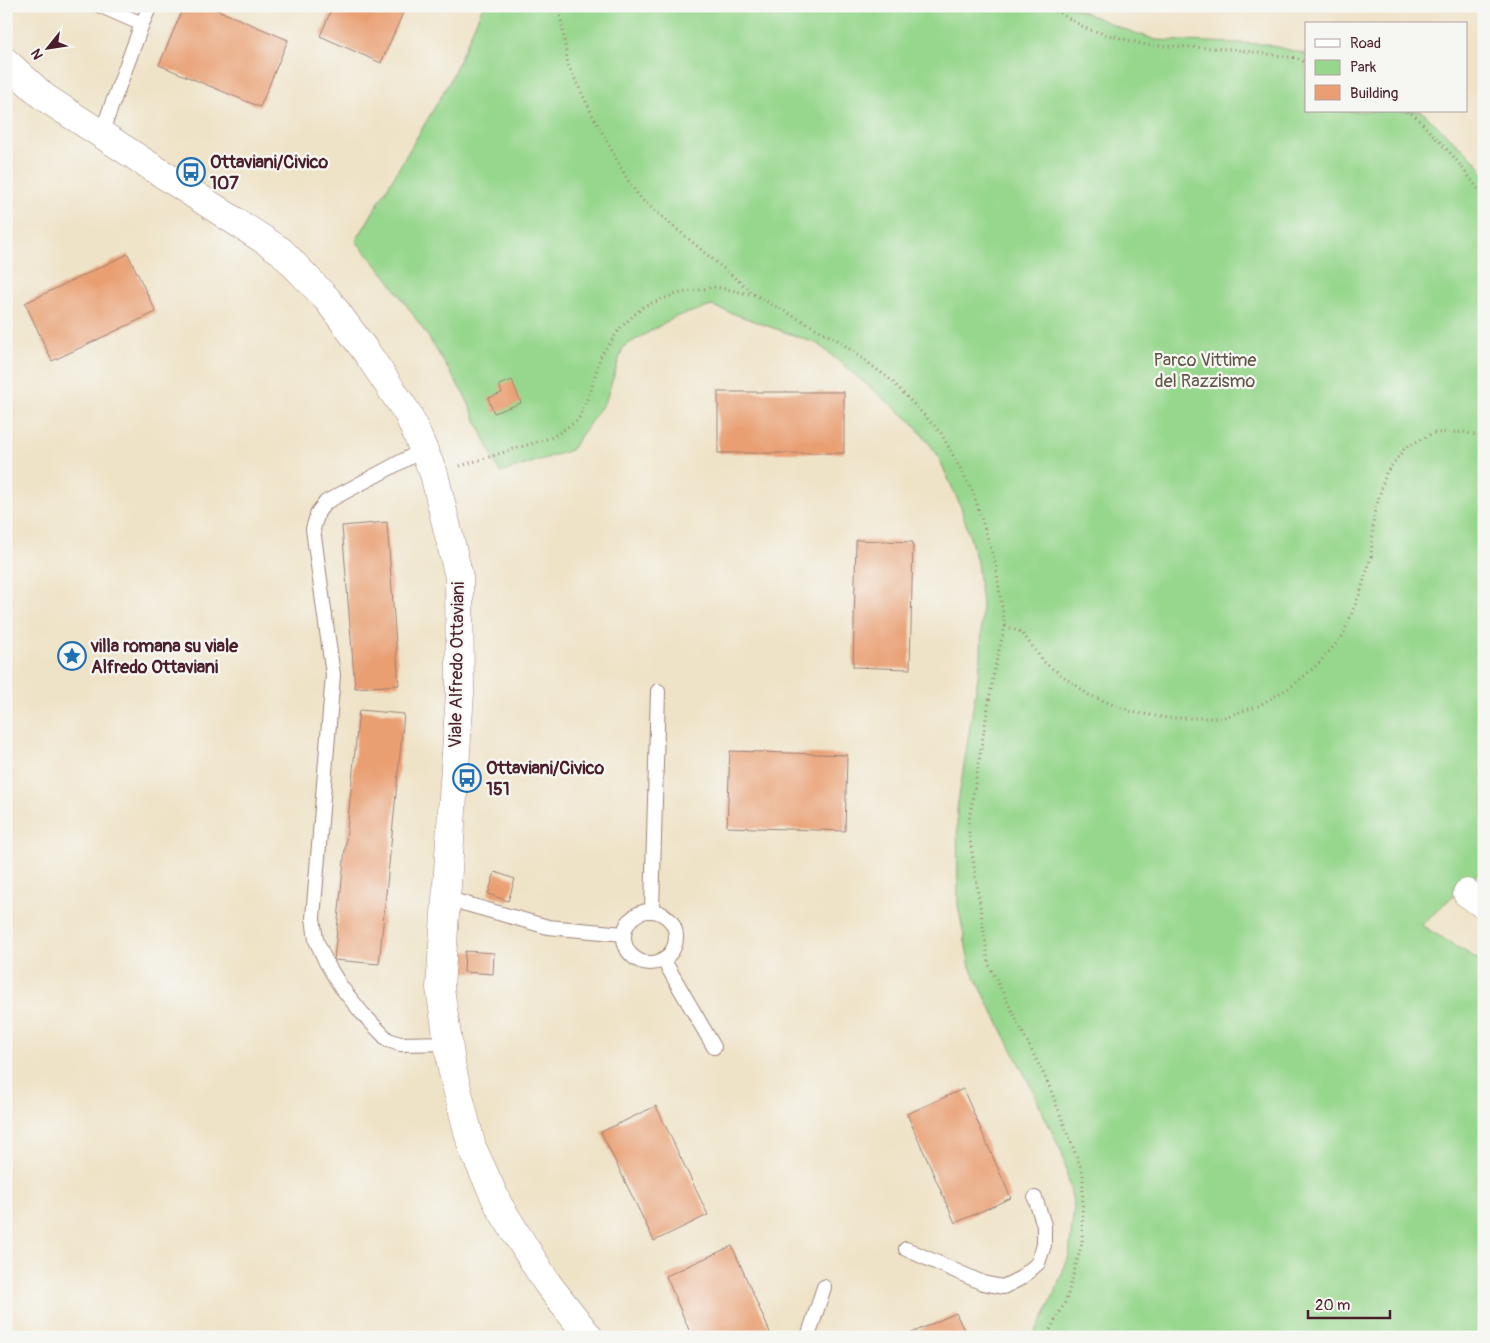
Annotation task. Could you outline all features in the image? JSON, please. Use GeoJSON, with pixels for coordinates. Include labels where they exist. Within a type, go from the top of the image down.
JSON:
{"type":"FeatureCollection","features":[{"type":"Feature","properties":{"kind":"street","name":"Viale Alfredo Ottaviani"},"geometry":{"type":"LineString","coordinates":[[6,62],[44,97],[281,252],[327,299],[367,353],[408,414],[428,462],[459,577],[460,693],[440,988],[452,1069],[472,1147],[498,1206],[547,1283],[589,1337]]}},
{"type":"Feature","properties":{"kind":"lane"},"geometry":{"type":"LineString","coordinates":[[101,6],[142,24]]}},
{"type":"Feature","properties":{"kind":"lane"},"geometry":{"type":"LineString","coordinates":[[101,134],[150,6]]}},
{"type":"Feature","properties":{"kind":"lane"},"geometry":{"type":"LineString","coordinates":[[428,462],[326,502],[318,512],[314,529],[333,675],[313,918],[316,940],[326,962],[341,987],[362,1014],[388,1040],[400,1044],[448,1043]]}},
{"type":"Feature","properties":{"kind":"lane"},"geometry":{"type":"LineString","coordinates":[[652,910],[658,691]]}},
{"type":"Feature","properties":{"kind":"lane"},"geometry":{"type":"LineString","coordinates":[[445,898],[548,927],[624,934]]}},
{"type":"Feature","properties":{"kind":"lane"},"geometry":{"type":"LineString","coordinates":[[652,910],[668,918],[674,926],[676,934],[675,943],[672,951],[660,961],[644,963],[630,955],[625,947],[624,929],[628,921],[635,915],[643,911],[652,910]]}},
{"type":"Feature","properties":{"kind":"lane"},"geometry":{"type":"LineString","coordinates":[[663,959],[714,1047]]}},
{"type":"Feature","properties":{"kind":"lane"},"geometry":{"type":"LineString","coordinates":[[906,1249],[983,1283],[1003,1286],[1021,1278],[1038,1263],[1044,1245],[1044,1225],[1035,1198]]}},
{"type":"Feature","properties":{"kind":"lane"},"geometry":{"type":"LineString","coordinates":[[808,1337],[824,1287]]}},
{"type":"Feature","properties":{"kind":"path"},"geometry":{"type":"LineString","coordinates":[[559,6],[568,65],[630,184],[641,199],[755,295],[839,341],[891,380],[940,433],[973,492],[995,562],[1004,626],[968,826],[989,965],[1048,1083],[1083,1173],[1082,1242],[1066,1301],[1046,1337]]}},
{"type":"Feature","properties":{"kind":"path"},"geometry":{"type":"LineString","coordinates":[[1047,6],[1087,29],[1146,45],[1230,49],[1296,58],[1305,62]]}},
{"type":"Feature","properties":{"kind":"path"},"geometry":{"type":"LineString","coordinates":[[1408,112],[1454,157],[1484,197]]}},
{"type":"Feature","properties":{"kind":"path"},"geometry":{"type":"LineString","coordinates":[[428,462],[553,437],[578,420],[591,390],[600,357],[622,327],[644,306],[676,294],[715,287],[755,295]]}},
{"type":"Feature","properties":{"kind":"path"},"geometry":{"type":"LineString","coordinates":[[1004,626],[1021,632],[1045,663],[1089,695],[1132,712],[1167,718],[1222,718],[1258,706],[1292,686],[1317,665],[1342,637],[1372,557],[1374,514],[1386,473],[1406,448],[1433,434],[1463,432],[1484,438]]}},
{"type":"Feature","properties":{"kind":"green space","name":"Parco Vittime del Razzismo"},"geometry":{"type":"Polygon","coordinates":[[[483,6],[1070,6],[1121,28],[1156,40],[1265,44],[1305,54],[1305,112],[1422,112],[1476,161],[1484,173],[1484,868],[1421,925],[1484,963],[1484,1337],[1032,1337],[1046,1313],[1069,1256],[1074,1206],[1062,1153],[970,967],[958,905],[957,809],[981,657],[982,605],[977,562],[961,507],[937,454],[913,423],[818,344],[712,306],[675,317],[623,347],[606,400],[571,450],[500,473],[466,398],[427,335],[389,280],[356,241],[450,81],[483,6]]]}},
{"type":"Feature","properties":{"kind":"building"},"geometry":{"type":"Polygon","coordinates":[[[184,6],[208,6],[288,40],[260,107],[159,65],[184,6]]]}},
{"type":"Feature","properties":{"kind":"building"},"geometry":{"type":"Polygon","coordinates":[[[333,6],[406,6],[381,63],[320,36],[333,6]]]}},
{"type":"Feature","properties":{"kind":"building"},"geometry":{"type":"Polygon","coordinates":[[[128,254],[156,312],[52,361],[25,303],[128,254]]]}},
{"type":"Feature","properties":{"kind":"building"},"geometry":{"type":"Polygon","coordinates":[[[512,380],[521,403],[494,413],[488,398],[502,393],[499,385],[512,380]]]}},
{"type":"Feature","properties":{"kind":"building"},"geometry":{"type":"Polygon","coordinates":[[[718,392],[844,392],[844,453],[718,453],[718,392]]]}},
{"type":"Feature","properties":{"kind":"building"},"geometry":{"type":"Polygon","coordinates":[[[387,522],[399,685],[355,688],[342,526],[387,522]]]}},
{"type":"Feature","properties":{"kind":"building"},"geometry":{"type":"Polygon","coordinates":[[[856,540],[913,542],[910,669],[853,667],[856,540]]]}},
{"type":"Feature","properties":{"kind":"building"},"geometry":{"type":"Polygon","coordinates":[[[359,710],[404,714],[379,964],[334,960],[359,710]]]}},
{"type":"Feature","properties":{"kind":"building"},"geometry":{"type":"Polygon","coordinates":[[[730,751],[847,755],[845,831],[727,827],[730,751]]]}},
{"type":"Feature","properties":{"kind":"building"},"geometry":{"type":"Polygon","coordinates":[[[495,872],[515,879],[508,901],[488,894],[495,872]]]}},
{"type":"Feature","properties":{"kind":"building"},"geometry":{"type":"Polygon","coordinates":[[[465,951],[494,953],[493,974],[464,972],[465,951]]]}},
{"type":"Feature","properties":{"kind":"building"},"geometry":{"type":"Polygon","coordinates":[[[963,1089],[1011,1198],[955,1223],[907,1114],[963,1089]]]}},
{"type":"Feature","properties":{"kind":"building"},"geometry":{"type":"Polygon","coordinates":[[[656,1106],[708,1215],[654,1241],[601,1132],[656,1106]]]}},
{"type":"Feature","properties":{"kind":"building"},"geometry":{"type":"Polygon","coordinates":[[[732,1246],[772,1337],[692,1337],[666,1276],[732,1246]]]}},
{"type":"Feature","properties":{"kind":"building"},"geometry":{"type":"Polygon","coordinates":[[[956,1313],[967,1337],[903,1337],[956,1313]]]}},
{"type":"Feature","properties":{"kind":"place","name":"Ottaviani/Civico 107"},"geometry":{"type":"Point","coordinates":[191,172]}},
{"type":"Feature","properties":{"kind":"place","name":"villa romana su viale Alfredo Ottaviani"},"geometry":{"type":"Point","coordinates":[72,656]}},
{"type":"Feature","properties":{"kind":"place","name":"Ottaviani/Civico 151"},"geometry":{"type":"Point","coordinates":[467,778]}}]}
